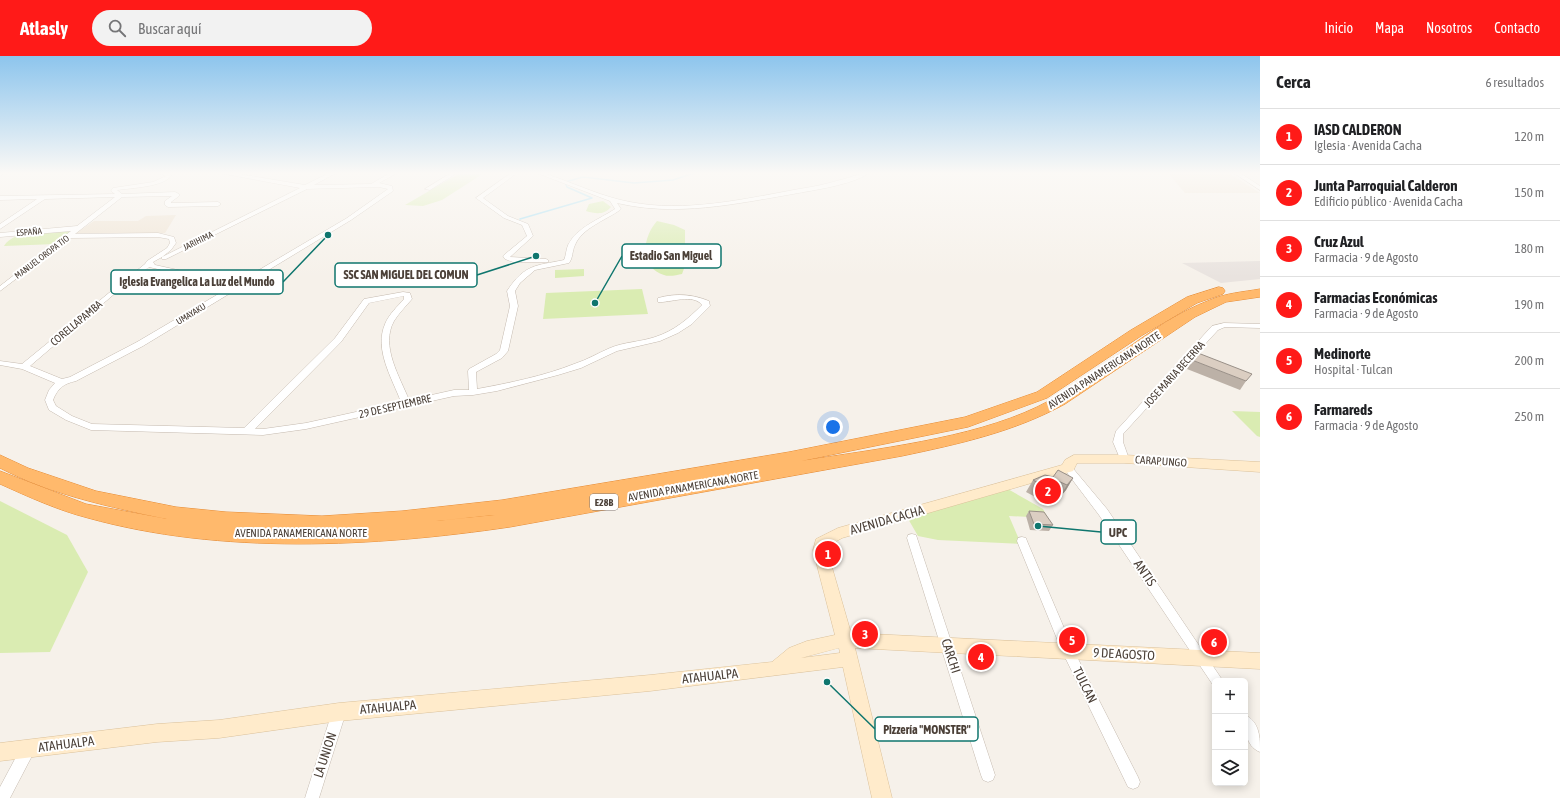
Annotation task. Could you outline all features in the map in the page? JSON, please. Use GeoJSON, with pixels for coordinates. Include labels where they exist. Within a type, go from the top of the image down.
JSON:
{"type":"FeatureCollection","features":[{"type":"Feature","properties":{"kind":"highway","name":"AVENIDA PANAMERICANA NORTE"},"geometry":{"type":"LineString","coordinates":[[0,462],[22,472],[94,497],[176,514],[226,519],[322,523],[402,518],[502,507],[789,458],[968,422],[1042,395],[1136,333],[1150,327],[1192,300],[1214,292],[1260,285]]}},
{"type":"Feature","properties":{"kind":"highway","name":"AVENIDA PANAMERICANA NORTE"},"geometry":{"type":"LineString","coordinates":[[0,477],[52,499],[98,514],[166,527],[248,535],[343,535],[428,530],[496,522],[902,450],[953,440],[1021,421],[1060,402],[1163,331],[1210,304],[1233,297],[1260,293]]}},
{"type":"Feature","properties":{"kind":"street"},"geometry":{"type":"LineString","coordinates":[[0,228],[29,208]]}},
{"type":"Feature","properties":{"kind":"street","name":"MANUEL OROPA TIO"},"geometry":{"type":"LineString","coordinates":[[0,289],[69,236],[82,228],[106,208]]}},
{"type":"Feature","properties":{"kind":"street","name":"JARIHIMA"},"geometry":{"type":"LineString","coordinates":[[148,266],[264,208]]}},
{"type":"Feature","properties":{"kind":"street","name":"UMAYAKU"},"geometry":{"type":"LineString","coordinates":[[61,382],[73,379],[140,344],[366,208]]}},
{"type":"Feature","properties":{"kind":"street"},"geometry":{"type":"LineString","coordinates":[[493,208],[506,217],[524,224],[530,236],[506,256],[507,258],[512,260],[567,262]]}},
{"type":"Feature","properties":{"kind":"street"},"geometry":{"type":"LineString","coordinates":[[567,262],[570,255],[569,249],[575,239],[618,209],[617,208]]}},
{"type":"Feature","properties":{"kind":"street","name":"ESPAÑA"},"geometry":{"type":"LineString","coordinates":[[0,235],[82,228]]}},
{"type":"Feature","properties":{"kind":"street","name":"JARIHIMA"},"geometry":{"type":"LineString","coordinates":[[69,236],[158,235],[172,238],[173,243],[169,249],[152,260],[148,266]]}},
{"type":"Feature","properties":{"kind":"street"},"geometry":{"type":"LineString","coordinates":[[473,392],[472,371],[500,356],[504,351],[514,306],[511,291],[517,282],[533,268],[567,262]]}},
{"type":"Feature","properties":{"kind":"street"},"geometry":{"type":"LineString","coordinates":[[148,266],[238,285]]}},
{"type":"Feature","properties":{"kind":"street","name":"CORELLAPAMBA"},"geometry":{"type":"LineString","coordinates":[[24,367],[117,289],[148,266]]}},
{"type":"Feature","properties":{"kind":"street"},"geometry":{"type":"LineString","coordinates":[[246,432],[338,340],[367,301],[403,294],[407,295],[408,299],[389,323],[386,336],[386,351],[406,404]]}},
{"type":"Feature","properties":{"kind":"street","name":"29 DE SEPTIEMBRE"},"geometry":{"type":"LineString","coordinates":[[61,382],[53,390],[49,400],[52,408],[69,418],[91,427],[246,432],[306,426],[454,393],[473,392],[497,388],[578,366],[614,349],[657,339],[675,331],[689,322],[706,306],[706,303],[692,298],[670,296],[661,300]]}},
{"type":"Feature","properties":{"kind":"street","name":"JOSE MARIA BECERRA"},"geometry":{"type":"LineString","coordinates":[[1124,459],[1118,442],[1119,433],[1215,328],[1224,325],[1260,326]]}},
{"type":"Feature","properties":{"kind":"street"},"geometry":{"type":"LineString","coordinates":[[0,363],[24,367],[61,382]]}},
{"type":"Feature","properties":{"kind":"street","name":"CARAPUNGO"},"geometry":{"type":"LineString","coordinates":[[1068,468],[1069,463],[1074,459],[1124,459],[1260,468]]}},
{"type":"Feature","properties":{"kind":"street","name":"AVENIDA CACHA"},"geometry":{"type":"LineString","coordinates":[[882,798],[849,659],[819,548],[824,541],[838,534],[1068,468]]}},
{"type":"Feature","properties":{"kind":"street","name":"ANTIS"},"geometry":{"type":"LineString","coordinates":[[1068,468],[1103,512],[1215,678]]}},
{"type":"Feature","properties":{"kind":"street","name":"CARCHI"},"geometry":{"type":"LineString","coordinates":[[912,538],[988,775]]}},
{"type":"Feature","properties":{"kind":"street","name":"TULCAN"},"geometry":{"type":"LineString","coordinates":[[1022,541],[1068,651],[1133,782]]}},
{"type":"Feature","properties":{"kind":"street"},"geometry":{"type":"LineString","coordinates":[[776,669],[795,653],[807,648],[844,640]]}},
{"type":"Feature","properties":{"kind":"street","name":"9 DE AGOSTO"},"geometry":{"type":"LineString","coordinates":[[844,640],[947,644],[1203,660],[1260,661]]}},
{"type":"Feature","properties":{"kind":"street","name":"ATAHUALPA"},"geometry":{"type":"LineString","coordinates":[[0,752],[157,733],[219,729],[339,712],[776,669],[849,659]]}},
{"type":"Feature","properties":{"kind":"street","name":"LA UNION"},"geometry":{"type":"LineString","coordinates":[[312,798],[339,712]]}},
{"type":"Feature","properties":{"kind":"street"},"geometry":{"type":"LineString","coordinates":[[1248,727],[1260,745]]}},
{"type":"Feature","properties":{"kind":"street"},"geometry":{"type":"LineString","coordinates":[[2,798],[28,749]]}},
{"type":"Feature","properties":{"kind":"shaded area"},"geometry":{"type":"Polygon","coordinates":[[[176,215],[165,233],[76,233],[94,221],[138,221],[146,216],[176,215]]]}},
{"type":"Feature","properties":{"kind":"shaded area"},"geometry":{"type":"Polygon","coordinates":[[[1260,261],[1260,279],[1221,283],[1182,263],[1260,261]]]}},
{"type":"Feature","properties":{"kind":"green space"},"geometry":{"type":"Polygon","coordinates":[[[587,208],[610,208],[603,213],[586,211],[587,208]]]}},
{"type":"Feature","properties":{"kind":"green space"},"geometry":{"type":"Polygon","coordinates":[[[657,221],[674,225],[685,230],[685,266],[682,274],[666,276],[650,266],[647,259],[646,243],[648,235],[657,221]]]}},
{"type":"Feature","properties":{"kind":"green space"},"geometry":{"type":"Polygon","coordinates":[[[73,229],[56,244],[4,246],[9,240],[25,233],[73,229]]]}},
{"type":"Feature","properties":{"kind":"green space"},"geometry":{"type":"Polygon","coordinates":[[[584,269],[584,276],[555,278],[555,270],[584,269]]]}},
{"type":"Feature","properties":{"kind":"green space"},"geometry":{"type":"Polygon","coordinates":[[[642,289],[648,314],[543,319],[546,293],[642,289]]]}},
{"type":"Feature","properties":{"kind":"green space"},"geometry":{"type":"Polygon","coordinates":[[[1232,411],[1260,412],[1260,437],[1257,436],[1232,411]]]}},
{"type":"Feature","properties":{"kind":"green space"},"geometry":{"type":"Polygon","coordinates":[[[1006,488],[1043,509],[1048,518],[1009,516],[1021,544],[938,540],[918,536],[907,517],[1006,488]]]}},
{"type":"Feature","properties":{"kind":"green space"},"geometry":{"type":"Polygon","coordinates":[[[0,501],[67,535],[88,572],[50,652],[0,653],[0,501]]]}},
{"type":"Feature","properties":{"kind":"building"},"geometry":{"type":"Polygon","coordinates":[[[1198,353],[1252,374],[1246,381],[1192,360],[1198,353]]]}},
{"type":"Feature","properties":{"kind":"building"},"geometry":{"type":"Polygon","coordinates":[[[1058,470],[1073,478],[1067,485],[1058,481],[1052,490],[1033,480],[1045,475],[1053,477],[1058,470]]]}},
{"type":"Feature","properties":{"kind":"building"},"geometry":{"type":"Polygon","coordinates":[[[1029,511],[1044,512],[1053,525],[1034,524],[1029,511]]]}},
{"type":"Feature","properties":{"kind":"waterway"},"geometry":{"type":"LineString","coordinates":[[520,219],[559,208]]}},
{"type":"Feature","properties":{"kind":"place","name":"Iglesia Evangelica La Luz del Mundo"},"geometry":{"type":"Point","coordinates":[328,235]}},
{"type":"Feature","properties":{"kind":"place","name":"SSC SAN MIGUEL DEL COMUN"},"geometry":{"type":"Point","coordinates":[536,256]}},
{"type":"Feature","properties":{"kind":"place","name":"Estadio San Miguel"},"geometry":{"type":"Point","coordinates":[595,303]}},
{"type":"Feature","properties":{"kind":"place","name":"Junta Parroquial Calderon"},"geometry":{"type":"Point","coordinates":[1048,491]}},
{"type":"Feature","properties":{"kind":"place","name":"UPC"},"geometry":{"type":"Point","coordinates":[1038,526]}},
{"type":"Feature","properties":{"kind":"place","name":"IASD CALDERON"},"geometry":{"type":"Point","coordinates":[828,554]}},
{"type":"Feature","properties":{"kind":"place","name":"Cruz Azul"},"geometry":{"type":"Point","coordinates":[865,634]}},
{"type":"Feature","properties":{"kind":"place","name":"Medinorte"},"geometry":{"type":"Point","coordinates":[1072,640]}},
{"type":"Feature","properties":{"kind":"place","name":"Farmareds"},"geometry":{"type":"Point","coordinates":[1214,642]}},
{"type":"Feature","properties":{"kind":"place","name":"Farmacias Económicas"},"geometry":{"type":"Point","coordinates":[981,657]}},
{"type":"Feature","properties":{"kind":"place","name":"Pizzería \"MONSTER\""},"geometry":{"type":"Point","coordinates":[827,682]}}]}
